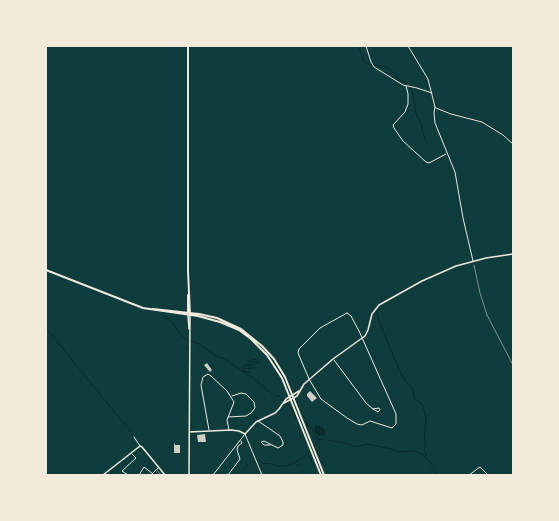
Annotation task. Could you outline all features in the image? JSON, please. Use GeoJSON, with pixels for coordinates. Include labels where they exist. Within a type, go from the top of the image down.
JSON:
{"type":"FeatureCollection","features":[{"type":"Feature","properties":{"kind":"main road"},"geometry":{"type":"LineString","coordinates":[[188,46],[189,314]]}},
{"type":"Feature","properties":{"kind":"main road"},"geometry":{"type":"LineString","coordinates":[[46,270],[138,306],[189,314],[207,315],[223,320],[241,329],[252,337],[268,352],[285,377],[312,452],[322,475]]}},
{"type":"Feature","properties":{"kind":"street"},"geometry":{"type":"LineString","coordinates":[[366,46],[374,67],[388,77],[406,86],[432,93]]}},
{"type":"Feature","properties":{"kind":"street"},"geometry":{"type":"LineString","coordinates":[[408,46],[428,79],[435,107],[435,123],[455,172],[473,262]]}},
{"type":"Feature","properties":{"kind":"street"},"geometry":{"type":"LineString","coordinates":[[406,86],[408,104],[405,112],[393,124],[394,128],[403,141],[426,162],[429,163],[447,153]]}},
{"type":"Feature","properties":{"kind":"street"},"geometry":{"type":"LineString","coordinates":[[435,107],[451,114],[482,122],[513,144]]}},
{"type":"Feature","properties":{"kind":"street"},"geometry":{"type":"LineString","coordinates":[[213,475],[245,434],[258,421],[275,413],[284,403],[300,392],[309,379],[333,359],[363,338],[368,330],[374,311],[379,305],[449,268],[513,254]]}},
{"type":"Feature","properties":{"kind":"street"},"geometry":{"type":"LineString","coordinates":[[347,313],[351,316],[363,338],[396,414],[396,421],[393,427],[388,428],[370,421],[362,425],[357,424],[320,397],[309,379],[298,351],[320,328],[347,313]]}},
{"type":"Feature","properties":{"kind":"street"},"geometry":{"type":"LineString","coordinates":[[189,314],[189,475]]}},
{"type":"Feature","properties":{"kind":"street"},"geometry":{"type":"LineString","coordinates":[[333,359],[373,410]]}},
{"type":"Feature","properties":{"kind":"street"},"geometry":{"type":"LineString","coordinates":[[209,431],[206,421],[206,407],[202,392],[202,380],[203,377],[208,374],[231,396],[234,404],[228,417],[227,423],[229,430]]}},
{"type":"Feature","properties":{"kind":"street"},"geometry":{"type":"LineString","coordinates":[[228,417],[248,415],[255,406],[252,399],[244,394],[241,393],[231,396]]}},
{"type":"Feature","properties":{"kind":"street"},"geometry":{"type":"LineString","coordinates":[[258,421],[280,436],[283,442],[283,445],[278,448],[270,445]]}},
{"type":"Feature","properties":{"kind":"street"},"geometry":{"type":"LineString","coordinates":[[189,432],[237,430],[245,434],[262,475]]}},
{"type":"Feature","properties":{"kind":"street"},"geometry":{"type":"LineString","coordinates":[[134,437],[165,475]]}},
{"type":"Feature","properties":{"kind":"street"},"geometry":{"type":"LineString","coordinates":[[228,475],[240,459],[237,450],[238,446],[242,443],[240,441]]}},
{"type":"Feature","properties":{"kind":"street"},"geometry":{"type":"LineString","coordinates":[[103,475],[140,446]]}},
{"type":"Feature","properties":{"kind":"street"},"geometry":{"type":"LineString","coordinates":[[128,475],[122,471],[136,458],[132,453]]}},
{"type":"Feature","properties":{"kind":"street"},"geometry":{"type":"LineString","coordinates":[[139,475],[144,467],[152,474],[158,468]]}},
{"type":"Feature","properties":{"kind":"street"},"geometry":{"type":"LineString","coordinates":[[469,475],[480,467],[488,475]]}},
{"type":"Feature","properties":{"kind":"lane"},"geometry":{"type":"LineString","coordinates":[[158,468],[160,475]]}},
{"type":"Feature","properties":{"kind":"path"},"geometry":{"type":"LineString","coordinates":[[473,262],[487,315],[513,365]]}},
{"type":"Feature","properties":{"kind":"water"},"geometry":{"type":"Polygon","coordinates":[[[317,425],[317,427],[319,426],[325,429],[325,435],[319,436],[315,433],[314,427],[317,425]]]}},
{"type":"Feature","properties":{"kind":"building"},"geometry":{"type":"Polygon","coordinates":[[[207,363],[212,370],[210,372],[204,365],[207,363]]]}},
{"type":"Feature","properties":{"kind":"building"},"geometry":{"type":"Polygon","coordinates":[[[310,391],[317,398],[312,402],[307,396],[310,391]]]}},
{"type":"Feature","properties":{"kind":"building"},"geometry":{"type":"Polygon","coordinates":[[[205,434],[206,442],[198,442],[197,435],[205,434]]]}},
{"type":"Feature","properties":{"kind":"building"},"geometry":{"type":"Polygon","coordinates":[[[175,443],[175,445],[180,445],[180,453],[174,453],[175,443]]]}},
{"type":"Feature","properties":{"kind":"waterway"},"geometry":{"type":"LineString","coordinates":[[360,46],[359,48],[365,63],[371,65]]}},
{"type":"Feature","properties":{"kind":"waterway"},"geometry":{"type":"LineString","coordinates":[[374,65],[384,66],[391,70],[395,77],[408,85]]}},
{"type":"Feature","properties":{"kind":"waterway"},"geometry":{"type":"LineString","coordinates":[[410,87],[413,93],[416,114],[420,121],[426,142]]}},
{"type":"Feature","properties":{"kind":"waterway"},"geometry":{"type":"LineString","coordinates":[[432,93],[434,99]]}},
{"type":"Feature","properties":{"kind":"waterway"},"geometry":{"type":"LineString","coordinates":[[435,102],[438,108]]}},
{"type":"Feature","properties":{"kind":"waterway"},"geometry":{"type":"LineString","coordinates":[[441,110],[451,113]]}},
{"type":"Feature","properties":{"kind":"waterway"},"geometry":{"type":"LineString","coordinates":[[453,114],[484,122],[502,133],[513,143]]}},
{"type":"Feature","properties":{"kind":"waterway"},"geometry":{"type":"LineString","coordinates":[[499,133],[508,140]]}},
{"type":"Feature","properties":{"kind":"waterway"},"geometry":{"type":"LineString","coordinates":[[377,311],[378,318],[399,370],[405,380],[412,387],[415,399],[422,404],[424,410],[426,420],[424,438],[426,443],[424,449],[426,455],[425,458]]}},
{"type":"Feature","properties":{"kind":"waterway"},"geometry":{"type":"LineString","coordinates":[[163,316],[172,322],[181,335],[188,340]]}},
{"type":"Feature","properties":{"kind":"waterway"},"geometry":{"type":"LineString","coordinates":[[46,328],[131,432]]}},
{"type":"Feature","properties":{"kind":"waterway"},"geometry":{"type":"LineString","coordinates":[[191,341],[199,344],[218,357],[226,359],[228,362],[249,375],[273,394]]}},
{"type":"Feature","properties":{"kind":"waterway"},"geometry":{"type":"LineString","coordinates":[[251,359],[261,360]]}},
{"type":"Feature","properties":{"kind":"waterway"},"geometry":{"type":"LineString","coordinates":[[248,361],[260,363]]}},
{"type":"Feature","properties":{"kind":"waterway"},"geometry":{"type":"LineString","coordinates":[[247,364],[256,365]]}},
{"type":"Feature","properties":{"kind":"waterway"},"geometry":{"type":"LineString","coordinates":[[243,365],[255,368]]}},
{"type":"Feature","properties":{"kind":"waterway"},"geometry":{"type":"LineString","coordinates":[[242,368],[252,369]]}},
{"type":"Feature","properties":{"kind":"waterway"},"geometry":{"type":"LineString","coordinates":[[242,370],[251,373]]}},
{"type":"Feature","properties":{"kind":"waterway"},"geometry":{"type":"LineString","coordinates":[[275,396],[279,396],[283,400]]}},
{"type":"Feature","properties":{"kind":"waterway"},"geometry":{"type":"LineString","coordinates":[[287,403],[296,418]]}},
{"type":"Feature","properties":{"kind":"waterway"},"geometry":{"type":"LineString","coordinates":[[302,416],[306,418],[307,425],[312,428],[318,439],[324,440]]}},
{"type":"Feature","properties":{"kind":"waterway"},"geometry":{"type":"LineString","coordinates":[[305,456],[320,440]]}},
{"type":"Feature","properties":{"kind":"waterway"},"geometry":{"type":"LineString","coordinates":[[328,440],[349,444],[355,447],[367,444],[399,452],[415,451],[425,456],[434,468],[433,471],[436,475]]}},
{"type":"Feature","properties":{"kind":"waterway"},"geometry":{"type":"LineString","coordinates":[[309,456],[315,467]]}},
{"type":"Feature","properties":{"kind":"waterway"},"geometry":{"type":"LineString","coordinates":[[258,459],[262,463],[285,466],[304,457]]}},
{"type":"Feature","properties":{"kind":"waterway"},"geometry":{"type":"LineString","coordinates":[[243,470],[253,460]]}},
{"type":"Feature","properties":{"kind":"waterway"},"geometry":{"type":"LineString","coordinates":[[297,466],[302,463]]}}]}
